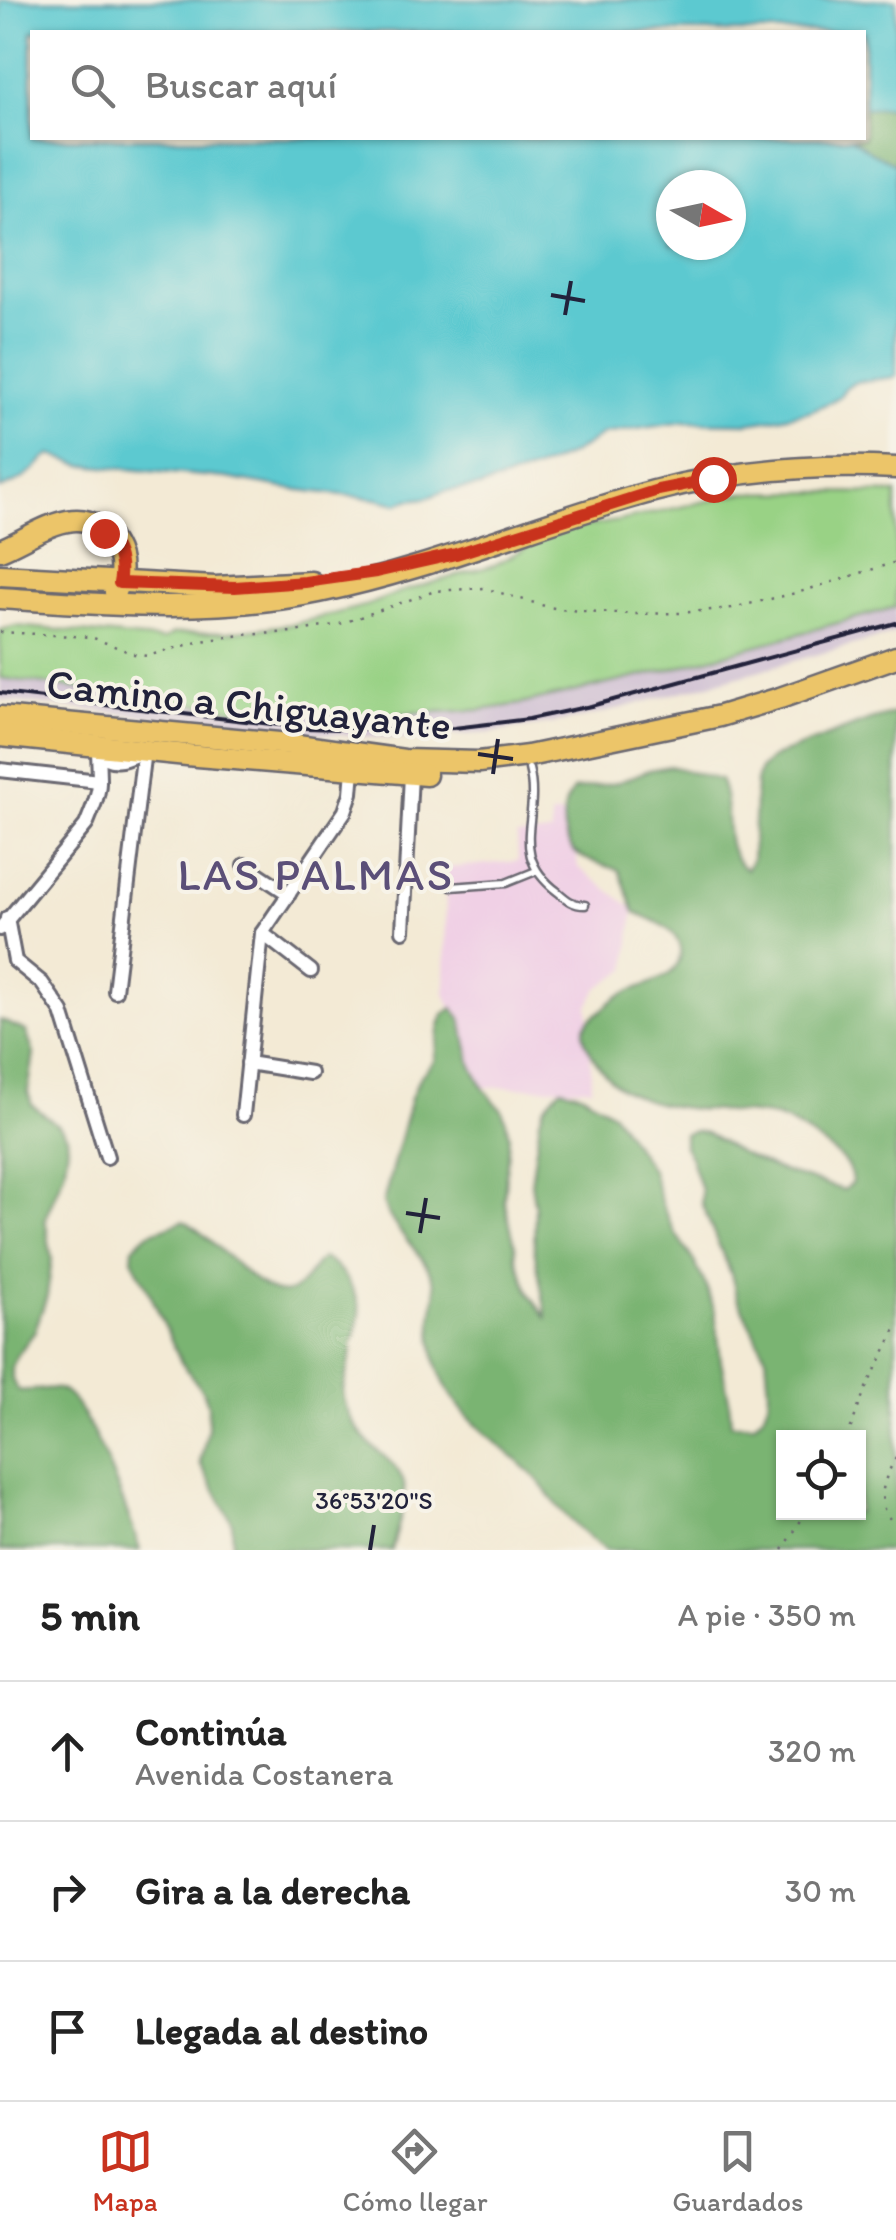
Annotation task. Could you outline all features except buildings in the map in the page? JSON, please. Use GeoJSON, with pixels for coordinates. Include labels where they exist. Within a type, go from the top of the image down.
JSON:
{"type":"FeatureCollection","features":[{"type":"Feature","properties":{"kind":"main road"},"geometry":{"type":"LineString","coordinates":[[0,598],[193,606],[287,598],[368,581],[612,503],[696,482],[803,468],[896,468]]}},
{"type":"Feature","properties":{"kind":"main road"},"geometry":{"type":"LineString","coordinates":[[0,550],[55,522],[86,522],[104,533],[116,549],[121,566],[119,583],[104,604]]}},
{"type":"Feature","properties":{"kind":"main road"},"geometry":{"type":"LineString","coordinates":[[0,575],[119,583],[279,585],[376,572],[456,554]]}},
{"type":"Feature","properties":{"kind":"main road","name":"Camino a Chiguayante"},"geometry":{"type":"LineString","coordinates":[[0,718],[290,744],[416,762],[503,760],[720,716],[896,658]]}},
{"type":"Feature","properties":{"kind":"main road","name":"Camino a Chiguayante"},"geometry":{"type":"LineString","coordinates":[[0,736],[102,753],[144,750],[353,770],[482,775],[529,770],[733,725],[896,671]]}},
{"type":"Feature","properties":{"kind":"main road"},"geometry":{"type":"LineString","coordinates":[[102,753],[125,729]]}},
{"type":"Feature","properties":{"kind":"street"},"geometry":{"type":"LineString","coordinates":[[115,991],[144,750]]}},
{"type":"Feature","properties":{"kind":"street"},"geometry":{"type":"LineString","coordinates":[[102,753],[94,805],[86,825],[4,924],[15,960],[42,983],[62,1012],[106,1157]]}},
{"type":"Feature","properties":{"kind":"street"},"geometry":{"type":"LineString","coordinates":[[0,770],[99,781]]}},
{"type":"Feature","properties":{"kind":"street"},"geometry":{"type":"LineString","coordinates":[[243,1116],[262,934],[345,811],[353,770]]}},
{"type":"Feature","properties":{"kind":"street"},"geometry":{"type":"LineString","coordinates":[[402,931],[411,774]]}},
{"type":"Feature","properties":{"kind":"street"},"geometry":{"type":"LineString","coordinates":[[245,865],[289,894]]}},
{"type":"Feature","properties":{"kind":"street"},"geometry":{"type":"LineString","coordinates":[[262,934],[311,972]]}},
{"type":"Feature","properties":{"kind":"street"},"geometry":{"type":"LineString","coordinates":[[0,962],[15,960]]}},
{"type":"Feature","properties":{"kind":"street"},"geometry":{"type":"LineString","coordinates":[[248,1062],[310,1074]]}},
{"type":"Feature","properties":{"kind":"lane"},"geometry":{"type":"LineString","coordinates":[[529,770],[533,792],[528,834],[536,870],[546,884],[571,902],[585,905]]}},
{"type":"Feature","properties":{"kind":"lane"},"geometry":{"type":"LineString","coordinates":[[451,887],[506,882],[536,870]]}},
{"type":"Feature","properties":{"kind":"path"},"geometry":{"type":"LineString","coordinates":[[0,632],[91,636],[147,656],[201,641],[340,624],[434,591],[484,588],[567,610],[680,613],[732,608],[800,592],[896,562]]}},
{"type":"Feature","properties":{"kind":"path"},"geometry":{"type":"LineString","coordinates":[[850,1430],[896,1329]]}},
{"type":"Feature","properties":{"kind":"path"},"geometry":{"type":"LineString","coordinates":[[896,1458],[884,1486],[882,1509],[896,1524]]}},
{"type":"Feature","properties":{"kind":"path"},"geometry":{"type":"LineString","coordinates":[[783,1550],[801,1520]]}},
{"type":"Feature","properties":{"kind":"shaded area"},"geometry":{"type":"Polygon","coordinates":[[[896,607],[896,633],[611,711],[489,733],[406,738],[353,736],[0,700],[0,678],[231,709],[358,715],[481,710],[664,671],[896,607]]]}},
{"type":"Feature","properties":{"kind":"shaded area"},"geometry":{"type":"Polygon","coordinates":[[[572,814],[578,867],[634,909],[627,969],[598,988],[588,1006],[592,1088],[481,1087],[445,993],[446,868],[518,861],[517,836],[551,833],[551,815],[572,814]]]}},
{"type":"Feature","properties":{"kind":"green space"},"geometry":{"type":"Polygon","coordinates":[[[896,107],[896,164],[854,140],[866,140],[866,108],[896,107]]]}},
{"type":"Feature","properties":{"kind":"green space"},"geometry":{"type":"Polygon","coordinates":[[[742,493],[896,493],[896,607],[664,671],[521,704],[481,710],[358,715],[231,709],[0,678],[0,630],[16,626],[163,640],[173,634],[294,624],[494,565],[568,529],[742,493]]]}},
{"type":"Feature","properties":{"kind":"green space"},"geometry":{"type":"Polygon","coordinates":[[[896,713],[896,1550],[606,1550],[565,1515],[536,1478],[469,1417],[447,1388],[432,1337],[433,1279],[383,1203],[411,1098],[419,1078],[434,1061],[444,1014],[453,1008],[461,1018],[472,1066],[506,1121],[509,1136],[504,1200],[516,1258],[529,1293],[547,1319],[534,1248],[531,1183],[540,1119],[544,1107],[561,1088],[583,1094],[614,1114],[652,1171],[662,1205],[695,1263],[715,1312],[731,1424],[754,1424],[763,1415],[769,1391],[766,1356],[737,1298],[701,1203],[701,1190],[684,1147],[684,1134],[706,1133],[775,1169],[844,1190],[852,1183],[850,1171],[827,1147],[781,1119],[653,1102],[624,1090],[604,1073],[586,1042],[586,1025],[618,997],[670,973],[680,959],[680,949],[669,930],[635,912],[619,870],[574,851],[566,837],[564,812],[573,790],[616,783],[649,770],[670,766],[720,780],[732,851],[746,869],[752,860],[756,782],[760,769],[778,755],[896,713]]]}},
{"type":"Feature","properties":{"kind":"green space"},"geometry":{"type":"Polygon","coordinates":[[[0,1020],[26,1031],[34,1054],[28,1092],[32,1105],[60,1127],[67,1136],[68,1147],[64,1172],[45,1219],[52,1259],[47,1296],[34,1333],[12,1367],[12,1380],[18,1390],[58,1389],[82,1413],[106,1461],[140,1550],[0,1550],[0,1020]]]}},
{"type":"Feature","properties":{"kind":"green space"},"geometry":{"type":"Polygon","coordinates":[[[183,1221],[250,1276],[277,1292],[288,1292],[298,1286],[322,1258],[347,1281],[360,1313],[344,1399],[359,1430],[403,1480],[403,1505],[392,1550],[233,1550],[232,1522],[200,1463],[208,1429],[208,1404],[181,1362],[132,1259],[133,1247],[149,1233],[183,1221]]]}},
{"type":"Feature","properties":{"kind":"water"},"geometry":{"type":"Polygon","coordinates":[[[0,0],[896,0],[896,107],[866,108],[866,30],[30,30],[30,140],[854,140],[896,164],[896,377],[856,382],[831,402],[810,411],[748,423],[684,422],[603,434],[574,453],[539,468],[480,487],[445,491],[397,504],[227,478],[82,465],[51,455],[32,472],[0,489],[0,0]]]}},
{"type":"Feature","properties":{"kind":"railway"},"geometry":{"type":"LineString","coordinates":[[0,693],[306,728],[454,728],[529,719],[591,706],[896,623]]}},
{"type":"Feature","properties":{"kind":"district","name":"LAS PALMAS"},"geometry":{"type":"Point","coordinates":[316,874]}},
{"type":"Feature","properties":{"kind":"route"},"geometry":{"type":"LineString","coordinates":[[104,533],[118,554],[119,583],[279,585],[376,572],[456,554],[612,503],[713,479]]}}]}
